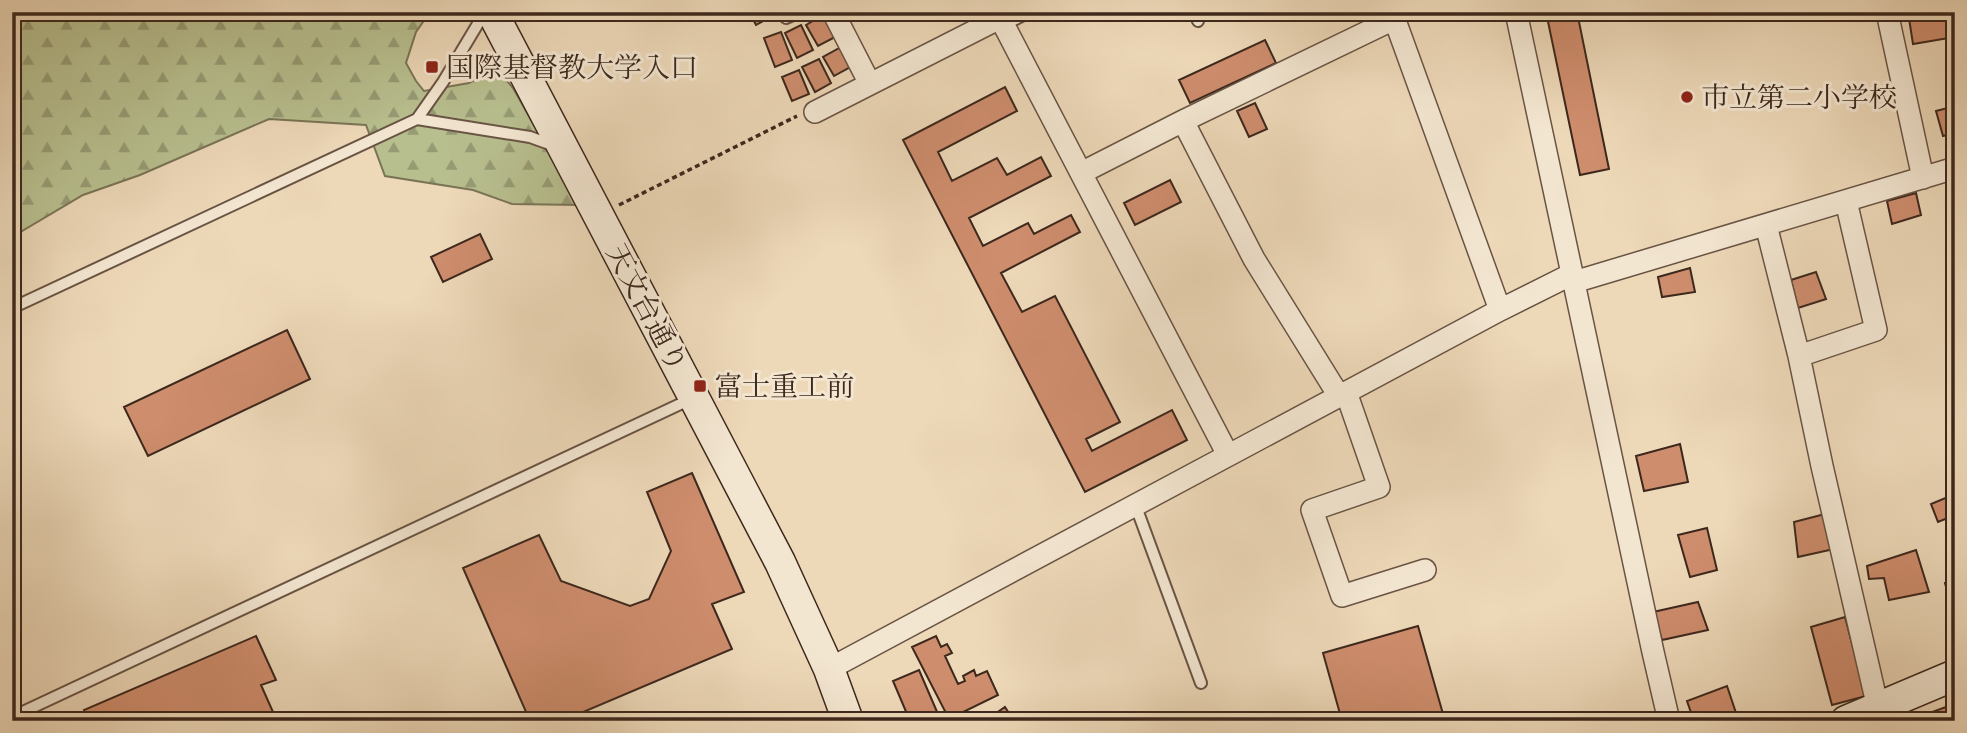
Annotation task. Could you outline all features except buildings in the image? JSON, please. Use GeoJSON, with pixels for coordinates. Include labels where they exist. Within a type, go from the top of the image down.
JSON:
{"type":"FeatureCollection","features":[{"type":"Feature","properties":{"kind":"main road","name":"天文台通り"},"geometry":{"type":"LineString","coordinates":[[492,12],[785,572],[829,668],[848,721]]}},
{"type":"Feature","properties":{"kind":"main road"},"geometry":{"type":"LineString","coordinates":[[1846,721],[1955,675]]}},
{"type":"Feature","properties":{"kind":"street"},"geometry":{"type":"LineString","coordinates":[[833,12],[870,84]]}},
{"type":"Feature","properties":{"kind":"street"},"geometry":{"type":"LineString","coordinates":[[1516,12],[1669,721]]}},
{"type":"Feature","properties":{"kind":"street"},"geometry":{"type":"LineString","coordinates":[[1887,12],[1923,178]]}},
{"type":"Feature","properties":{"kind":"street"},"geometry":{"type":"LineString","coordinates":[[1081,173],[1393,16],[1500,310]]}},
{"type":"Feature","properties":{"kind":"street"},"geometry":{"type":"LineString","coordinates":[[815,112],[1000,18],[1228,455]]}},
{"type":"Feature","properties":{"kind":"street"},"geometry":{"type":"LineString","coordinates":[[1183,121],[1254,259],[1342,394],[1379,487],[1312,510],[1342,596],[1425,570]]}},
{"type":"Feature","properties":{"kind":"street"},"geometry":{"type":"LineString","coordinates":[[829,668],[1500,310],[1573,278],[1766,225],[1955,168]]}},
{"type":"Feature","properties":{"kind":"street"},"geometry":{"type":"LineString","coordinates":[[1799,356],[1876,330],[1846,201]]}},
{"type":"Feature","properties":{"kind":"street"},"geometry":{"type":"LineString","coordinates":[[1766,225],[1799,356],[1878,708]]}},
{"type":"Feature","properties":{"kind":"lane"},"geometry":{"type":"LineString","coordinates":[[12,308],[417,119],[485,12]]}},
{"type":"Feature","properties":{"kind":"lane"},"geometry":{"type":"LineString","coordinates":[[783,12],[786,18],[800,12]]}},
{"type":"Feature","properties":{"kind":"lane"},"geometry":{"type":"LineString","coordinates":[[1000,18],[1029,12]]}},
{"type":"Feature","properties":{"kind":"lane"},"geometry":{"type":"LineString","coordinates":[[417,119],[530,137],[564,149]]}},
{"type":"Feature","properties":{"kind":"lane"},"geometry":{"type":"LineString","coordinates":[[12,717],[693,397]]}},
{"type":"Feature","properties":{"kind":"lane"},"geometry":{"type":"LineString","coordinates":[[1135,505],[1201,683]]}},
{"type":"Feature","properties":{"kind":"path"},"geometry":{"type":"LineString","coordinates":[[598,215],[800,114],[815,112]]}},
{"type":"Feature","properties":{"kind":"green space"},"geometry":{"type":"Polygon","coordinates":[[[12,12],[430,12],[416,32],[406,63],[416,81],[424,91],[469,83],[496,68],[513,88],[579,205],[512,204],[473,190],[385,176],[366,125],[269,119],[140,175],[83,195],[12,237],[12,12]]]}},
{"type":"Feature","properties":{"kind":"place","name":"国際基督教大学入口"},"geometry":{"type":"Point","coordinates":[432,67]}},
{"type":"Feature","properties":{"kind":"place","name":"市立第二小学校"},"geometry":{"type":"Point","coordinates":[1687,97]}},
{"type":"Feature","properties":{"kind":"place","name":"富士重工前"},"geometry":{"type":"Point","coordinates":[700,386]}}]}
